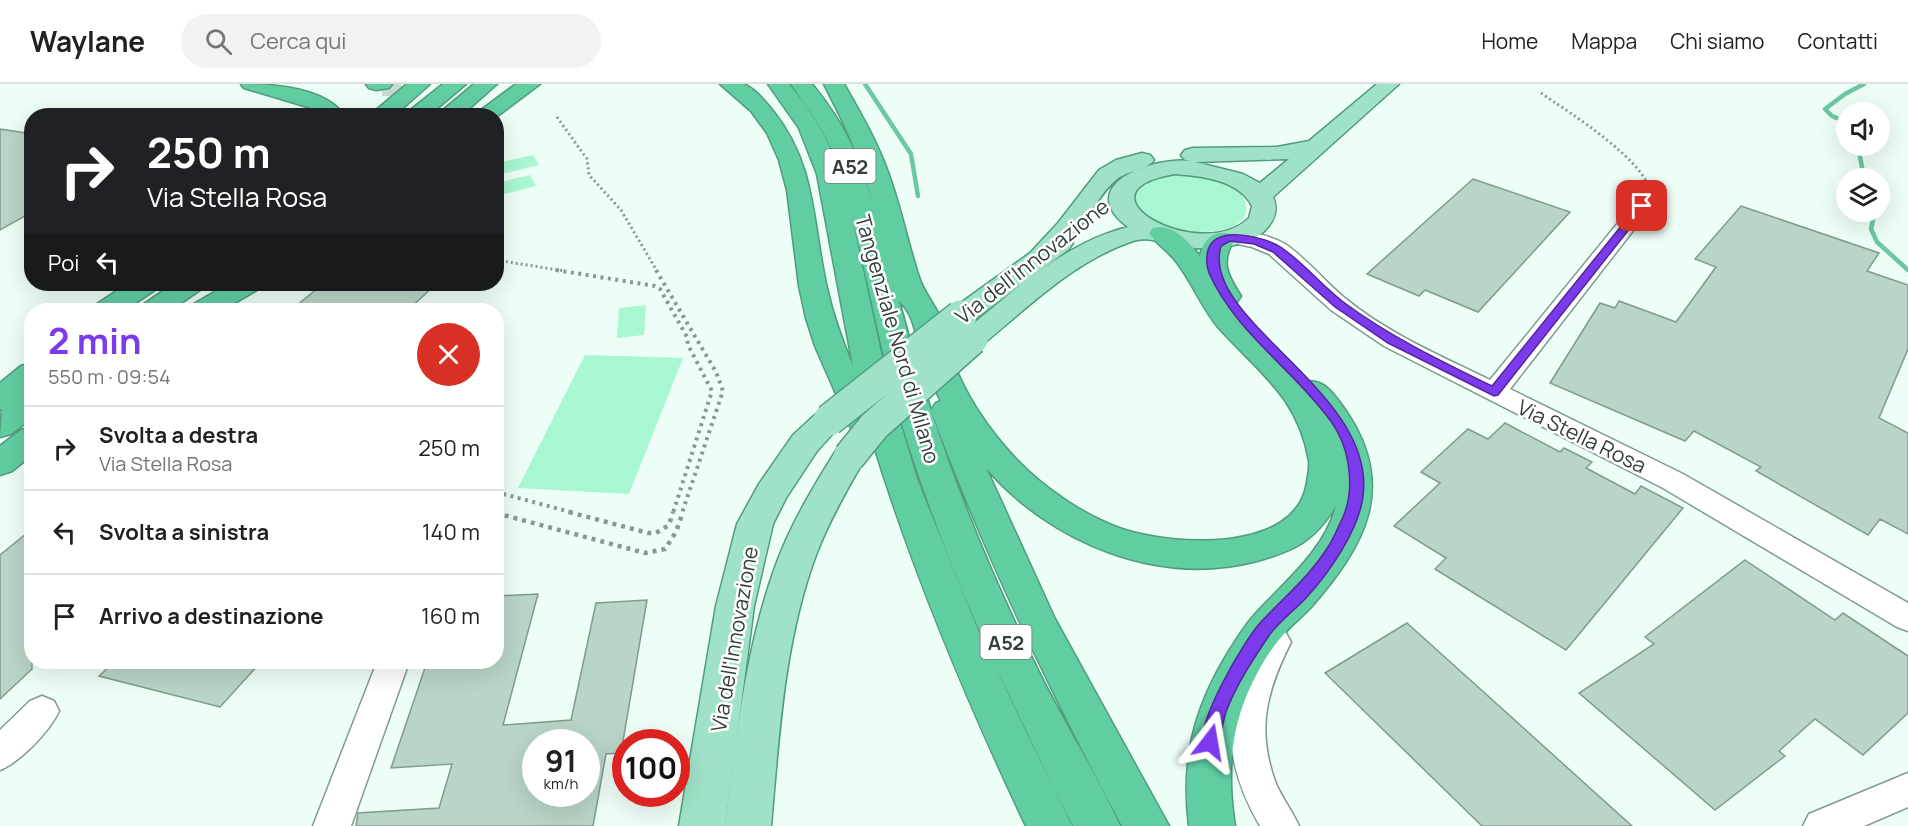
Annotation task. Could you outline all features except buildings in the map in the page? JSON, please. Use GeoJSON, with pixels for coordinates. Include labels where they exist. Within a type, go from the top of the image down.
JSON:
{"type":"FeatureCollection","features":[{"type":"Feature","properties":{"kind":"highway"},"geometry":{"type":"LineString","coordinates":[[251,84],[319,103],[324,108]]}},
{"type":"Feature","properties":{"kind":"highway"},"geometry":{"type":"LineString","coordinates":[[376,84],[382,84]]}},
{"type":"Feature","properties":{"kind":"highway"},"geometry":{"type":"LineString","coordinates":[[390,108],[420,84]]}},
{"type":"Feature","properties":{"kind":"highway"},"geometry":{"type":"LineString","coordinates":[[424,108],[456,84]]}},
{"type":"Feature","properties":{"kind":"highway"},"geometry":{"type":"LineString","coordinates":[[457,108],[487,84]]}},
{"type":"Feature","properties":{"kind":"highway"},"geometry":{"type":"LineString","coordinates":[[488,108],[517,84]]}},
{"type":"Feature","properties":{"kind":"highway"},"geometry":{"type":"LineString","coordinates":[[496,108],[530,84]]}},
{"type":"Feature","properties":{"kind":"highway"},"geometry":{"type":"LineString","coordinates":[[730,84],[763,112],[789,153],[802,198],[816,297],[826,335],[851,389],[885,486],[994,710]]}},
{"type":"Feature","properties":{"kind":"highway","name":"Tangenziale Nord di Milano"},"geometry":{"type":"LineString","coordinates":[[778,84],[809,124],[826,163],[856,308],[884,426],[942,592],[1049,826]]}},
{"type":"Feature","properties":{"kind":"highway","name":"Tangenziale Nord di Milano"},"geometry":{"type":"LineString","coordinates":[[801,84],[824,113],[846,153],[914,410],[953,519],[982,591],[1029,693],[1097,826]]}},
{"type":"Feature","properties":{"kind":"highway"},"geometry":{"type":"LineString","coordinates":[[824,84],[853,121]]}},
{"type":"Feature","properties":{"kind":"highway"},"geometry":{"type":"LineString","coordinates":[[834,84],[863,137],[878,176],[905,278],[955,432],[1015,577],[1065,676],[1146,826]]}},
{"type":"Feature","properties":{"kind":"highway"},"geometry":{"type":"LineString","coordinates":[[905,278],[924,314],[938,361],[956,397],[992,453],[1032,494],[1081,526],[1119,542],[1148,550],[1218,556],[1258,549],[1305,524],[1313,513],[1325,489],[1327,462],[1324,447],[1312,417],[1303,402],[1283,377],[1226,317],[1184,254],[1156,231]]}},
{"type":"Feature","properties":{"kind":"highway"},"geometry":{"type":"LineString","coordinates":[[1212,826],[1208,772],[1210,742],[1229,685],[1264,629],[1302,592],[1334,550],[1345,531],[1356,496],[1356,465],[1345,432],[1301,377],[1256,333],[1223,290],[1214,270],[1212,258],[1213,248],[1226,238]]}},
{"type":"Feature","properties":{"kind":"highway"},"geometry":{"type":"LineString","coordinates":[[117,303],[135,291]]}},
{"type":"Feature","properties":{"kind":"highway"},"geometry":{"type":"LineString","coordinates":[[164,303],[180,291]]}},
{"type":"Feature","properties":{"kind":"highway"},"geometry":{"type":"LineString","coordinates":[[205,303],[222,291]]}},
{"type":"Feature","properties":{"kind":"highway"},"geometry":{"type":"LineString","coordinates":[[216,303],[235,291]]}},
{"type":"Feature","properties":{"kind":"highway"},"geometry":{"type":"LineString","coordinates":[[0,399],[24,380]]}},
{"type":"Feature","properties":{"kind":"highway"},"geometry":{"type":"LineString","coordinates":[[0,426],[24,408]]}},
{"type":"Feature","properties":{"kind":"highway"},"geometry":{"type":"LineString","coordinates":[[0,463],[24,444]]}},
{"type":"Feature","properties":{"kind":"main road"},"geometry":{"type":"LineString","coordinates":[[1259,197],[1389,84]]}},
{"type":"Feature","properties":{"kind":"main road"},"geometry":{"type":"LineString","coordinates":[[1231,177],[1257,172],[1310,152]]}},
{"type":"Feature","properties":{"kind":"main road"},"geometry":{"type":"LineString","coordinates":[[1042,254],[1067,228],[1107,175],[1130,163],[1161,156],[1310,152]]}},
{"type":"Feature","properties":{"kind":"main road","name":"Via dell'Innovazione"},"geometry":{"type":"LineString","coordinates":[[748,826],[765,682],[787,590],[811,524],[849,456],[966,328],[1042,254],[1074,234],[1125,187],[1144,173],[1164,168],[1199,168],[1231,177]]}},
{"type":"Feature","properties":{"kind":"main road"},"geometry":{"type":"LineString","coordinates":[[1125,187],[1121,199],[1127,212],[1156,231],[1192,240],[1226,238],[1250,230],[1260,220],[1264,209],[1259,197],[1248,186],[1231,177]]}},
{"type":"Feature","properties":{"kind":"main road","name":"Via dell'Innovazione"},"geometry":{"type":"LineString","coordinates":[[702,826],[735,606],[755,524],[771,493],[805,443],[829,420],[966,328],[1092,248],[1120,235],[1156,231]]}},
{"type":"Feature","properties":{"kind":"street"},"geometry":{"type":"LineString","coordinates":[[1494,392],[1642,206]]}},
{"type":"Feature","properties":{"kind":"street","name":"Via Stella Rosa"},"geometry":{"type":"LineString","coordinates":[[1226,238],[1256,242],[1277,249],[1340,305],[1392,341],[1673,481],[1908,618]]}},
{"type":"Feature","properties":{"kind":"street"},"geometry":{"type":"LineString","coordinates":[[1280,826],[1264,801],[1254,774],[1250,758],[1248,710],[1258,671],[1302,592]]}},
{"type":"Feature","properties":{"kind":"street"},"geometry":{"type":"LineString","coordinates":[[332,826],[390,669]]}},
{"type":"Feature","properties":{"kind":"street"},"geometry":{"type":"LineString","coordinates":[[0,754],[42,711]]}},
{"type":"Feature","properties":{"kind":"street"},"geometry":{"type":"LineString","coordinates":[[1822,826],[1908,790]]}},
{"type":"Feature","properties":{"kind":"path"},"geometry":{"type":"LineString","coordinates":[[1541,93],[1598,134],[1638,167],[1651,183],[1653,191],[1642,206]]}},
{"type":"Feature","properties":{"kind":"path"},"geometry":{"type":"LineString","coordinates":[[504,515],[645,553],[665,549],[676,532],[723,392],[716,372],[621,210],[594,183],[589,175],[587,159],[556,117]]}},
{"type":"Feature","properties":{"kind":"path"},"geometry":{"type":"LineString","coordinates":[[504,261],[655,286],[660,289],[687,337],[688,345],[712,391],[669,525],[664,529],[648,534],[504,494]]}},
{"type":"Feature","properties":{"kind":"green space"},"geometry":{"type":"Polygon","coordinates":[[[533,155],[539,165],[504,173],[504,161],[533,155]]]}},
{"type":"Feature","properties":{"kind":"green space"},"geometry":{"type":"Polygon","coordinates":[[[1174,174],[1206,177],[1235,189],[1246,203],[1244,217],[1229,228],[1207,232],[1184,231],[1159,225],[1149,219],[1140,212],[1135,203],[1137,190],[1150,180],[1174,174]]]}},
{"type":"Feature","properties":{"kind":"green space"},"geometry":{"type":"Polygon","coordinates":[[[530,175],[536,186],[504,194],[504,181],[530,175]]]}},
{"type":"Feature","properties":{"kind":"green space"},"geometry":{"type":"Polygon","coordinates":[[[646,305],[644,335],[617,338],[619,308],[646,305]]]}},
{"type":"Feature","properties":{"kind":"green space"},"geometry":{"type":"Polygon","coordinates":[[[585,355],[683,358],[629,494],[518,488],[585,355]]]}},
{"type":"Feature","properties":{"kind":"waterway"},"geometry":{"type":"LineString","coordinates":[[865,84],[911,154],[918,196]]}},
{"type":"Feature","properties":{"kind":"waterway"},"geometry":{"type":"LineString","coordinates":[[1836,118],[1825,109],[1845,94],[1864,84]]}},
{"type":"Feature","properties":{"kind":"waterway"},"geometry":{"type":"LineString","coordinates":[[1860,156],[1862,168]]}},
{"type":"Feature","properties":{"kind":"waterway"},"geometry":{"type":"LineString","coordinates":[[1872,222],[1871,229],[1877,242],[1908,270]]}},
{"type":"Feature","properties":{"kind":"tunnel"},"geometry":{"type":"LineString","coordinates":[[382,84],[401,84]]}},
{"type":"Feature","properties":{"kind":"route"},"geometry":{"type":"LineString","coordinates":[[1210,742],[1229,685],[1264,629],[1302,592],[1334,550],[1345,531],[1356,496],[1357,482],[1356,465],[1345,432],[1301,377],[1256,333],[1227,297],[1214,270],[1212,258],[1216,244],[1230,237],[1277,249],[1291,259],[1322,291],[1392,341],[1494,392],[1642,206]]}}]}
